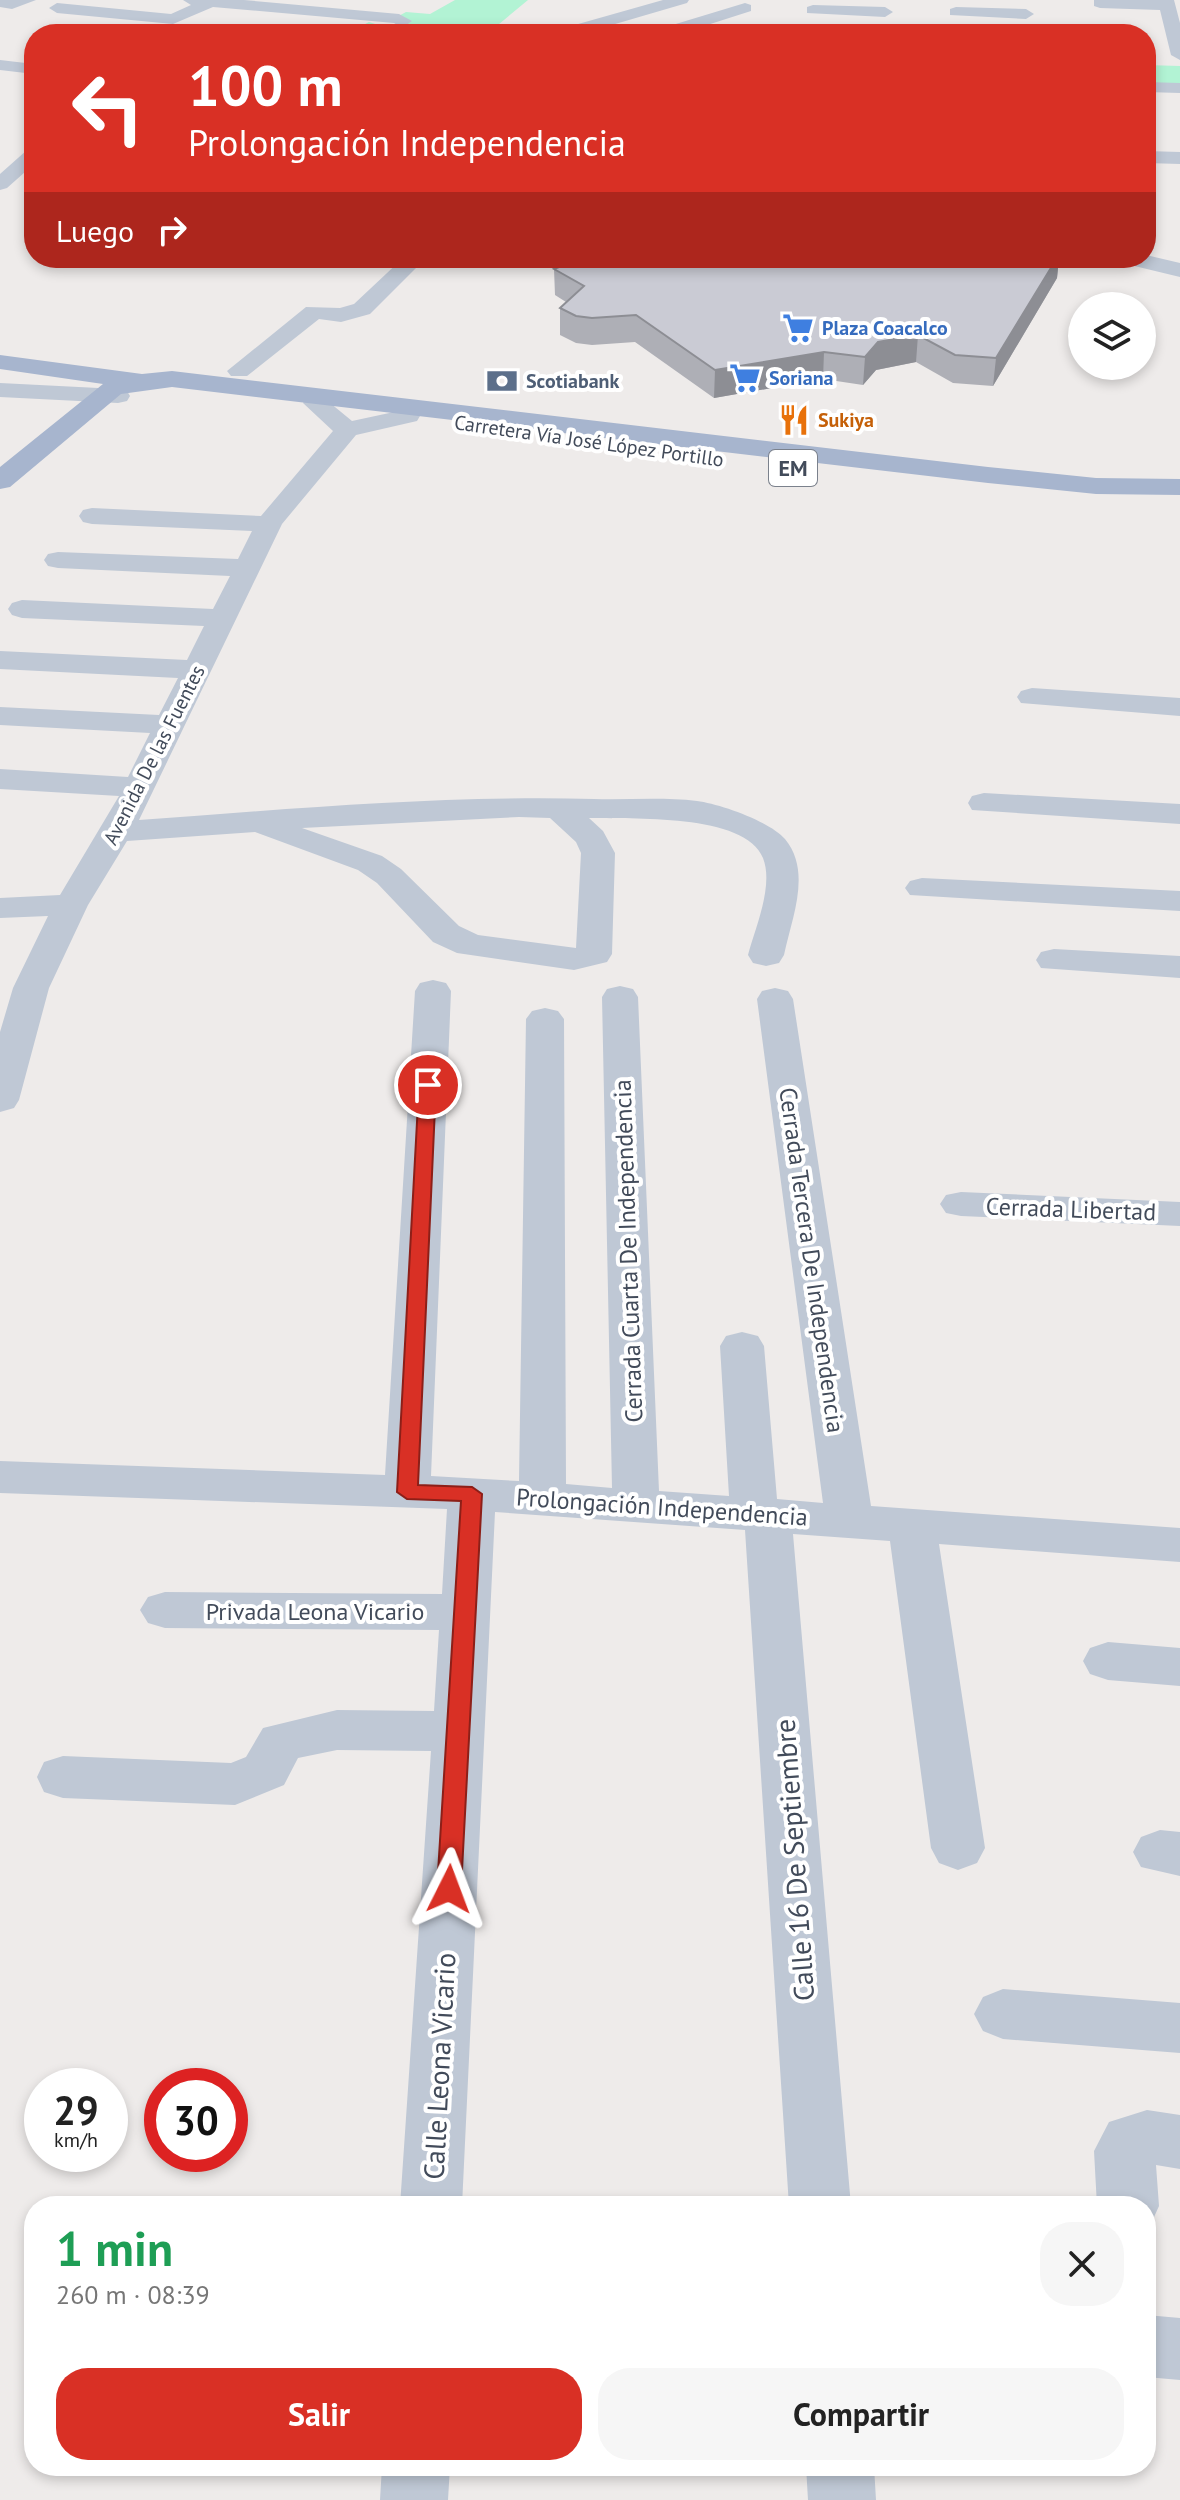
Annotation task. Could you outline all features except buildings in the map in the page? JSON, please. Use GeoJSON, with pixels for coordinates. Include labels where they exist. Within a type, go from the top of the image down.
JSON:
{"type":"FeatureCollection","features":[{"type":"Feature","properties":{"kind":"main road","name":"Carretera Vía José López Portillo"},"geometry":{"type":"LineString","coordinates":[[0,341],[829,447],[1180,485]]}},
{"type":"Feature","properties":{"kind":"main road"},"geometry":{"type":"LineString","coordinates":[[0,350],[78,362],[94,368],[104,377],[106,386],[0,489]]}},
{"type":"Feature","properties":{"kind":"main road","name":"Carretera Vía José López Portillo"},"geometry":{"type":"LineString","coordinates":[[0,362],[868,477],[1180,508]]}},
{"type":"Feature","properties":{"kind":"main road"},"geometry":{"type":"LineString","coordinates":[[0,472],[89,394],[93,386],[88,380],[63,371]]}},
{"type":"Feature","properties":{"kind":"main road"},"geometry":{"type":"LineString","coordinates":[[0,481],[112,389],[143,381],[172,379],[988,475],[1096,486],[1180,485]]}},
{"type":"Feature","properties":{"kind":"main road"},"geometry":{"type":"LineString","coordinates":[[0,503],[118,396],[156,387],[194,388]]}},
{"type":"Feature","properties":{"kind":"street"},"geometry":{"type":"LineString","coordinates":[[191,0],[268,5],[381,24],[404,7]]}},
{"type":"Feature","properties":{"kind":"street"},"geometry":{"type":"LineString","coordinates":[[319,13],[340,4],[339,0]]}},
{"type":"Feature","properties":{"kind":"street"},"geometry":{"type":"LineString","coordinates":[[599,24],[681,0]]}},
{"type":"Feature","properties":{"kind":"street"},"geometry":{"type":"LineString","coordinates":[[57,8],[173,19],[204,1]]}},
{"type":"Feature","properties":{"kind":"street"},"geometry":{"type":"LineString","coordinates":[[1100,7],[1173,2],[1176,62]]}},
{"type":"Feature","properties":{"kind":"street"},"geometry":{"type":"LineString","coordinates":[[693,24],[745,4]]}},
{"type":"Feature","properties":{"kind":"street"},"geometry":{"type":"LineString","coordinates":[[740,24],[745,4]]}},
{"type":"Feature","properties":{"kind":"street"},"geometry":{"type":"LineString","coordinates":[[239,24],[268,5]]}},
{"type":"Feature","properties":{"kind":"street"},"geometry":{"type":"LineString","coordinates":[[812,11],[886,6]]}},
{"type":"Feature","properties":{"kind":"street"},"geometry":{"type":"LineString","coordinates":[[956,6],[1025,7]]}},
{"type":"Feature","properties":{"kind":"street"},"geometry":{"type":"LineString","coordinates":[[705,20],[728,24]]}},
{"type":"Feature","properties":{"kind":"street"},"geometry":{"type":"LineString","coordinates":[[0,65],[24,67]]}},
{"type":"Feature","properties":{"kind":"street"},"geometry":{"type":"LineString","coordinates":[[0,78],[24,70]]}},
{"type":"Feature","properties":{"kind":"street"},"geometry":{"type":"LineString","coordinates":[[1156,87],[1180,88]]}},
{"type":"Feature","properties":{"kind":"street"},"geometry":{"type":"LineString","coordinates":[[1156,157],[1180,158]]}},
{"type":"Feature","properties":{"kind":"street"},"geometry":{"type":"LineString","coordinates":[[0,184],[24,170]]}},
{"type":"Feature","properties":{"kind":"street"},"geometry":{"type":"LineString","coordinates":[[1156,264],[1180,270]]}},
{"type":"Feature","properties":{"kind":"street"},"geometry":{"type":"LineString","coordinates":[[314,312],[341,315],[362,309],[405,268]]}},
{"type":"Feature","properties":{"kind":"street"},"geometry":{"type":"LineString","coordinates":[[239,371],[341,288]]}},
{"type":"Feature","properties":{"kind":"street"},"geometry":{"type":"LineString","coordinates":[[0,390],[118,396]]}},
{"type":"Feature","properties":{"kind":"street"},"geometry":{"type":"LineString","coordinates":[[315,403],[347,430],[408,416]]}},
{"type":"Feature","properties":{"kind":"street","name":"Avenida De las Fuentes"},"geometry":{"type":"LineString","coordinates":[[1,1090],[15,988],[116,832],[269,524],[347,430]]}},
{"type":"Feature","properties":{"kind":"street"},"geometry":{"type":"LineString","coordinates":[[92,516],[269,524]]}},
{"type":"Feature","properties":{"kind":"street"},"geometry":{"type":"LineString","coordinates":[[58,560],[248,568]]}},
{"type":"Feature","properties":{"kind":"street"},"geometry":{"type":"LineString","coordinates":[[22,609],[223,618]]}},
{"type":"Feature","properties":{"kind":"street"},"geometry":{"type":"LineString","coordinates":[[0,660],[198,670]]}},
{"type":"Feature","properties":{"kind":"street"},"geometry":{"type":"LineString","coordinates":[[1032,697],[1180,707]]}},
{"type":"Feature","properties":{"kind":"street"},"geometry":{"type":"LineString","coordinates":[[0,716],[170,725]]}},
{"type":"Feature","properties":{"kind":"street"},"geometry":{"type":"LineString","coordinates":[[0,779],[140,787]]}},
{"type":"Feature","properties":{"kind":"street"},"geometry":{"type":"LineString","coordinates":[[984,803],[1180,814]]}},
{"type":"Feature","properties":{"kind":"street"},"geometry":{"type":"LineString","coordinates":[[252,822],[370,863],[389,876],[446,934],[470,945],[574,959],[588,958],[594,954],[598,853],[591,838],[559,808]]}},
{"type":"Feature","properties":{"kind":"street"},"geometry":{"type":"LineString","coordinates":[[116,832],[457,810],[559,808],[698,811],[750,829],[771,844],[781,860],[782,887],[766,955]]}},
{"type":"Feature","properties":{"kind":"street"},"geometry":{"type":"LineString","coordinates":[[955,866],[1180,878]]}},
{"type":"Feature","properties":{"kind":"street"},"geometry":{"type":"LineString","coordinates":[[922,888],[1180,901]]}},
{"type":"Feature","properties":{"kind":"street"},"geometry":{"type":"LineString","coordinates":[[0,908],[71,905]]}},
{"type":"Feature","properties":{"kind":"street"},"geometry":{"type":"LineString","coordinates":[[1054,960],[1180,967]]}},
{"type":"Feature","properties":{"kind":"street"},"geometry":{"type":"LineString","coordinates":[[407,1492],[433,991]]}},
{"type":"Feature","properties":{"kind":"street","name":"Cerrada Cuarta De Independencia"},"geometry":{"type":"LineString","coordinates":[[620,997],[636,1506]]}},
{"type":"Feature","properties":{"kind":"street","name":"Cerrada Tercera De Independencia"},"geometry":{"type":"LineString","coordinates":[[775,999],[849,1520]]}},
{"type":"Feature","properties":{"kind":"street"},"geometry":{"type":"LineString","coordinates":[[542,1499],[545,1019]]}},
{"type":"Feature","properties":{"kind":"street","name":"Cerrada Libertad"},"geometry":{"type":"LineString","coordinates":[[961,1204],[1180,1214]]}},
{"type":"Feature","properties":{"kind":"street","name":"Calle 16 De Septiembre"},"geometry":{"type":"LineString","coordinates":[[742,1346],[761,1514],[819,2196]]}},
{"type":"Feature","properties":{"kind":"street","name":"Prolongación Independencia"},"geometry":{"type":"LineString","coordinates":[[0,1477],[472,1494],[1180,1545]]}},
{"type":"Feature","properties":{"kind":"street","name":"Calle Leona Vicario"},"geometry":{"type":"LineString","coordinates":[[432,2196],[472,1494]]}},
{"type":"Feature","properties":{"kind":"street"},"geometry":{"type":"LineString","coordinates":[[912,1524],[958,1848]]}},
{"type":"Feature","properties":{"kind":"street","name":"Privada Leona Vicario"},"geometry":{"type":"LineString","coordinates":[[165,1610],[465,1612]]}},
{"type":"Feature","properties":{"kind":"street"},"geometry":{"type":"LineString","coordinates":[[1108,1661],[1180,1667]]}},
{"type":"Feature","properties":{"kind":"street"},"geometry":{"type":"LineString","coordinates":[[63,1777],[235,1784],[265,1771],[281,1742],[337,1730],[458,1731]]}},
{"type":"Feature","properties":{"kind":"street"},"geometry":{"type":"LineString","coordinates":[[1003,2014],[1180,2028]]}},
{"type":"Feature","properties":{"kind":"street"},"geometry":{"type":"LineString","coordinates":[[1127,2196],[1124,2151],[1130,2141],[1147,2137],[1180,2142]]}},
{"type":"Feature","properties":{"kind":"street"},"geometry":{"type":"LineString","coordinates":[[1156,2347],[1180,2349]]}},
{"type":"Feature","properties":{"kind":"street"},"geometry":{"type":"LineString","coordinates":[[414,2500],[415,2476]]}},
{"type":"Feature","properties":{"kind":"street"},"geometry":{"type":"LineString","coordinates":[[841,2476],[842,2500]]}},
{"type":"Feature","properties":{"kind":"green space"},"geometry":{"type":"Polygon","coordinates":[[[455,0],[528,0],[499,24],[405,24],[410,22],[395,18],[406,12],[430,14],[455,0]]]}},
{"type":"Feature","properties":{"kind":"green space"},"geometry":{"type":"Polygon","coordinates":[[[1156,65],[1180,66],[1180,88],[1156,87],[1156,65]]]}},
{"type":"Feature","properties":{"kind":"place","name":"Plaza Coacalco"},"geometry":{"type":"Point","coordinates":[798,328]}},
{"type":"Feature","properties":{"kind":"place","name":"Soriana"},"geometry":{"type":"Point","coordinates":[745,378]}},
{"type":"Feature","properties":{"kind":"place","name":"Scotiabank"},"geometry":{"type":"Point","coordinates":[502,381]}},
{"type":"Feature","properties":{"kind":"place","name":"Sukiya"},"geometry":{"type":"Point","coordinates":[794,420]}},
{"type":"Feature","properties":{"kind":"route"},"geometry":{"type":"LineString","coordinates":[[428,1085],[407,1492],[472,1494],[449,1889]]}}]}
